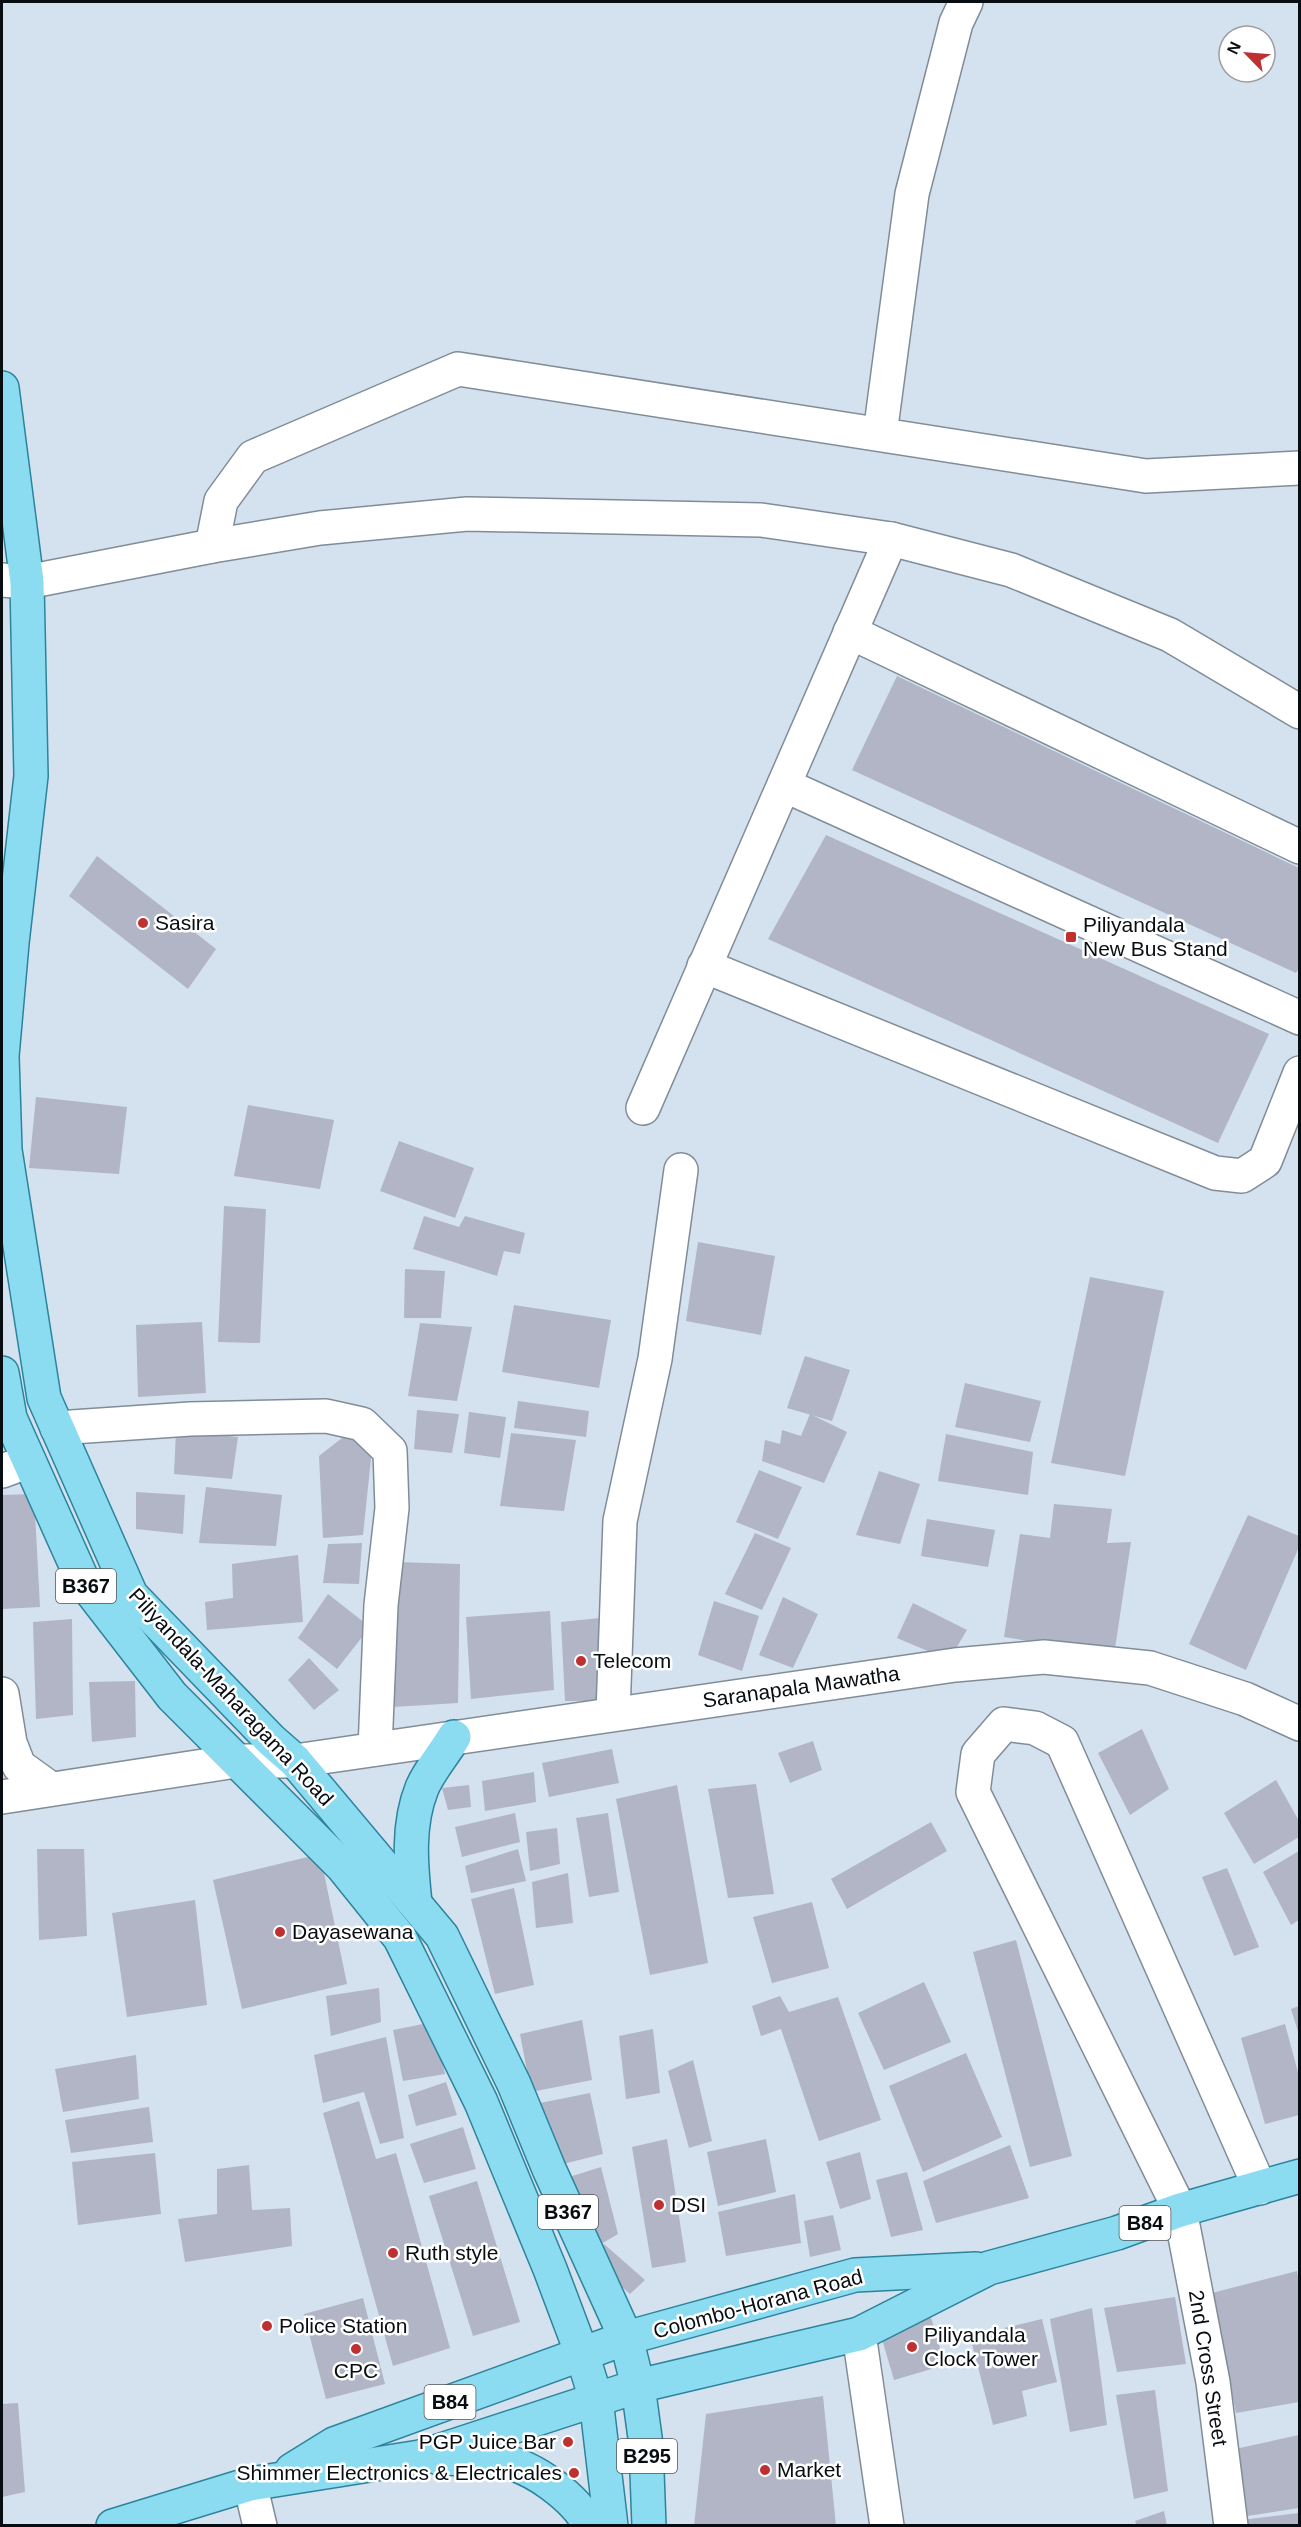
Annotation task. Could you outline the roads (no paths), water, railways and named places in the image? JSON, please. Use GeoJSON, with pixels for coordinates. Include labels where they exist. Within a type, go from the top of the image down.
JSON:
{"type":"FeatureCollection","features":[{"type":"Feature","properties":{"kind":"main road","name":"Piliyandala-Maharagama Road"},"geometry":{"type":"LineString","coordinates":[[2,388],[14,581],[32,776],[12,943],[2,1056],[5,1150],[44,1398],[131,1596],[271,1740],[295,1761],[442,1936],[504,2062],[549,2169],[626,2338],[638,2386]]}},
{"type":"Feature","properties":{"kind":"main road","name":"Piliyandala-Maharagama Road"},"geometry":{"type":"LineString","coordinates":[[2,1373],[15,1466],[83,1581],[171,1696],[342,1866],[400,1938],[481,2102],[550,2270],[582,2354],[596,2399]]}},
{"type":"Feature","properties":{"kind":"main road"},"geometry":{"type":"LineString","coordinates":[[415,1903],[411,1864],[412,1825],[422,1788],[454,1737]]}},
{"type":"Feature","properties":{"kind":"main road","name":"B84"},"geometry":{"type":"LineString","coordinates":[[113,2526],[265,2481],[420,2457],[638,2386],[859,2334],[989,2268],[1117,2234],[1180,2211],[1299,2176]]}},
{"type":"Feature","properties":{"kind":"main road","name":"Colombo-Horana Road"},"geometry":{"type":"LineString","coordinates":[[265,2481],[334,2444],[626,2338],[855,2275],[989,2268]]}},
{"type":"Feature","properties":{"kind":"main road","name":"B295"},"geometry":{"type":"LineString","coordinates":[[638,2386],[646,2445],[649,2526]]}},
{"type":"Feature","properties":{"kind":"main road","name":"B295"},"geometry":{"type":"LineString","coordinates":[[596,2399],[610,2526]]}},
{"type":"Feature","properties":{"kind":"main road"},"geometry":{"type":"LineString","coordinates":[[420,2457],[503,2462],[547,2480],[582,2510],[590,2526]]}},
{"type":"Feature","properties":{"kind":"street"},"geometry":{"type":"LineString","coordinates":[[880,434],[912,194],[956,23],[966,2]]}},
{"type":"Feature","properties":{"kind":"street"},"geometry":{"type":"LineString","coordinates":[[212,546],[221,501],[252,457],[458,369],[1146,476],[1299,468]]}},
{"type":"Feature","properties":{"kind":"street"},"geometry":{"type":"LineString","coordinates":[[14,581],[320,528],[467,514],[761,519],[891,539],[1011,570],[1170,635],[1299,712]]}},
{"type":"Feature","properties":{"kind":"street"},"geometry":{"type":"LineString","coordinates":[[643,1108],[891,539]]}},
{"type":"Feature","properties":{"kind":"street"},"geometry":{"type":"LineString","coordinates":[[850,632],[1299,847]]}},
{"type":"Feature","properties":{"kind":"street"},"geometry":{"type":"LineString","coordinates":[[784,785],[1299,1018]]}},
{"type":"Feature","properties":{"kind":"street"},"geometry":{"type":"LineString","coordinates":[[704,966],[1215,1173],[1242,1176],[1265,1161],[1299,1073]]}},
{"type":"Feature","properties":{"kind":"street"},"geometry":{"type":"LineString","coordinates":[[613,1713],[620,1521],[655,1359],[681,1170]]}},
{"type":"Feature","properties":{"kind":"street"},"geometry":{"type":"LineString","coordinates":[[57,1428],[190,1419],[326,1416],[362,1424],[390,1451],[392,1508],[381,1605],[375,1749]]}},
{"type":"Feature","properties":{"kind":"street","name":"Saranapala Mawatha"},"geometry":{"type":"LineString","coordinates":[[2,1797],[236,1761],[295,1761],[955,1665],[1044,1657],[1150,1668],[1245,1699],[1299,1724]]}},
{"type":"Feature","properties":{"kind":"street"},"geometry":{"type":"LineString","coordinates":[[2,1694],[9,1743],[19,1766],[51,1789]]}},
{"type":"Feature","properties":{"kind":"street","name":"2nd Cross Street"},"geometry":{"type":"LineString","coordinates":[[1231,2526],[1213,2382],[1180,2211],[973,1792],[978,1754],[1004,1724],[1035,1728],[1062,1742],[1260,2188]]}},
{"type":"Feature","properties":{"kind":"street"},"geometry":{"type":"LineString","coordinates":[[859,2334],[887,2526]]}},
{"type":"Feature","properties":{"kind":"street"},"geometry":{"type":"LineString","coordinates":[[260,2526],[265,2481]]}},
{"type":"Feature","properties":{"kind":"place","name":"Sasira"},"geometry":{"type":"Point","coordinates":[143,923]}},
{"type":"Feature","properties":{"kind":"place","name":"Piliyandala New Bus Stand"},"geometry":{"type":"Point","coordinates":[1071,937]}},
{"type":"Feature","properties":{"kind":"place","name":"Telecom"},"geometry":{"type":"Point","coordinates":[581,1661]}},
{"type":"Feature","properties":{"kind":"place","name":"Dayasewana"},"geometry":{"type":"Point","coordinates":[280,1932]}},
{"type":"Feature","properties":{"kind":"place","name":"DSI"},"geometry":{"type":"Point","coordinates":[659,2205]}},
{"type":"Feature","properties":{"kind":"place","name":"Ruth style"},"geometry":{"type":"Point","coordinates":[393,2253]}},
{"type":"Feature","properties":{"kind":"place","name":"Police Station"},"geometry":{"type":"Point","coordinates":[267,2326]}},
{"type":"Feature","properties":{"kind":"place","name":"Piliyandala Clock Tower"},"geometry":{"type":"Point","coordinates":[912,2347]}},
{"type":"Feature","properties":{"kind":"place","name":"CPC"},"geometry":{"type":"Point","coordinates":[356,2349]}},
{"type":"Feature","properties":{"kind":"place","name":"PGP Juice Bar"},"geometry":{"type":"Point","coordinates":[568,2442]}},
{"type":"Feature","properties":{"kind":"place","name":"Market"},"geometry":{"type":"Point","coordinates":[765,2470]}},
{"type":"Feature","properties":{"kind":"place","name":"Shimmer Electronics & Electricales"},"geometry":{"type":"Point","coordinates":[574,2473]}}]}
